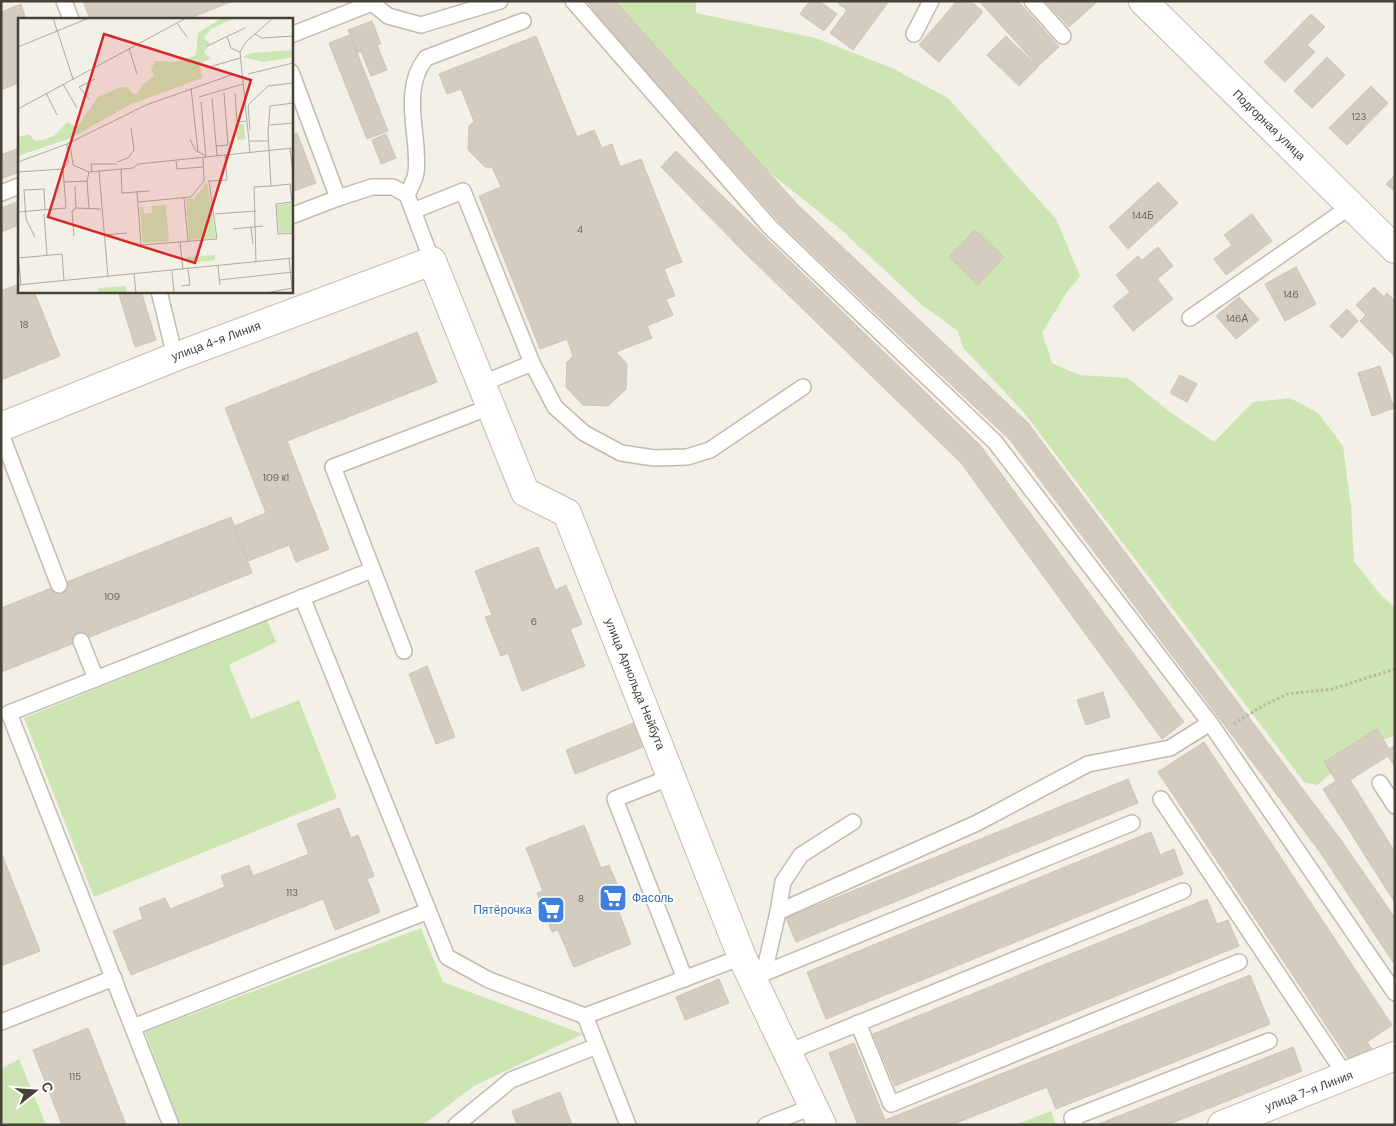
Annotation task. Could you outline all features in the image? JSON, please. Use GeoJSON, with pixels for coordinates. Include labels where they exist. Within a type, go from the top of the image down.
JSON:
{"type":"FeatureCollection","features":[{"type":"Feature","properties":{"kind":"street","name":"Подгорная улица"},"geometry":{"type":"LineString","coordinates":[[1143,1],[1395,249]]}},
{"type":"Feature","properties":{"kind":"street","name":"улица 4-я Линия"},"geometry":{"type":"LineString","coordinates":[[1,426],[175,356],[432,261]]}},
{"type":"Feature","properties":{"kind":"street","name":"улица Арнольда Нейбута"},"geometry":{"type":"LineString","coordinates":[[432,261],[524,492],[567,513],[671,777],[788,1052],[818,1115]]}},
{"type":"Feature","properties":{"kind":"street","name":"улица 7-я Линия"},"geometry":{"type":"LineString","coordinates":[[1222,1125],[1395,1056]]}},
{"type":"Feature","properties":{"kind":"lane"},"geometry":{"type":"LineString","coordinates":[[64,1],[71,18]]}},
{"type":"Feature","properties":{"kind":"lane"},"geometry":{"type":"LineString","coordinates":[[292,35],[371,2],[388,16],[421,25],[500,1]]}},
{"type":"Feature","properties":{"kind":"lane"},"geometry":{"type":"LineString","coordinates":[[573,1],[770,227],[995,442],[1214,728],[1395,992]]}},
{"type":"Feature","properties":{"kind":"lane"},"geometry":{"type":"LineString","coordinates":[[914,34],[930,1]]}},
{"type":"Feature","properties":{"kind":"lane"},"geometry":{"type":"LineString","coordinates":[[1032,1],[1063,36]]}},
{"type":"Feature","properties":{"kind":"lane"},"geometry":{"type":"LineString","coordinates":[[407,195],[416,169],[413,84],[418,67],[426,58],[523,21]]}},
{"type":"Feature","properties":{"kind":"lane"},"geometry":{"type":"LineString","coordinates":[[292,75],[338,198]]}},
{"type":"Feature","properties":{"kind":"lane"},"geometry":{"type":"LineString","coordinates":[[1,193],[18,186]]}},
{"type":"Feature","properties":{"kind":"lane"},"geometry":{"type":"LineString","coordinates":[[292,216],[372,187],[393,186],[407,195],[432,261]]}},
{"type":"Feature","properties":{"kind":"lane"},"geometry":{"type":"LineString","coordinates":[[413,211],[463,191],[532,363],[556,407],[584,434],[620,453],[654,458],[686,457],[710,450],[804,387]]}},
{"type":"Feature","properties":{"kind":"lane"},"geometry":{"type":"LineString","coordinates":[[1190,318],[1351,206]]}},
{"type":"Feature","properties":{"kind":"lane"},"geometry":{"type":"LineString","coordinates":[[159,292],[175,356]]}},
{"type":"Feature","properties":{"kind":"lane"},"geometry":{"type":"LineString","coordinates":[[404,651],[332,467],[486,395],[532,363]]}},
{"type":"Feature","properties":{"kind":"lane"},"geometry":{"type":"LineString","coordinates":[[1,434],[59,585]]}},
{"type":"Feature","properties":{"kind":"lane"},"geometry":{"type":"LineString","coordinates":[[171,1125],[9,713],[372,570]]}},
{"type":"Feature","properties":{"kind":"lane"},"geometry":{"type":"LineString","coordinates":[[302,598],[447,957],[489,980],[585,1016],[685,978],[753,969],[1132,824]]}},
{"type":"Feature","properties":{"kind":"lane"},"geometry":{"type":"LineString","coordinates":[[81,640],[96,678]]}},
{"type":"Feature","properties":{"kind":"lane"},"geometry":{"type":"LineString","coordinates":[[778,912],[977,823],[1088,764],[1170,748],[1214,728]]}},
{"type":"Feature","properties":{"kind":"lane"},"geometry":{"type":"LineString","coordinates":[[671,777],[615,799],[685,978]]}},
{"type":"Feature","properties":{"kind":"lane"},"geometry":{"type":"LineString","coordinates":[[1380,783],[1395,806]]}},
{"type":"Feature","properties":{"kind":"lane"},"geometry":{"type":"LineString","coordinates":[[1161,799],[1346,1076]]}},
{"type":"Feature","properties":{"kind":"lane"},"geometry":{"type":"LineString","coordinates":[[753,969],[778,912],[782,882],[801,855],[853,822]]}},
{"type":"Feature","properties":{"kind":"lane"},"geometry":{"type":"LineString","coordinates":[[788,1052],[1184,891]]}},
{"type":"Feature","properties":{"kind":"lane"},"geometry":{"type":"LineString","coordinates":[[133,1027],[428,911]]}},
{"type":"Feature","properties":{"kind":"lane"},"geometry":{"type":"LineString","coordinates":[[858,1023],[891,1104],[1239,962]]}},
{"type":"Feature","properties":{"kind":"lane"},"geometry":{"type":"LineString","coordinates":[[1,1022],[114,978]]}},
{"type":"Feature","properties":{"kind":"lane"},"geometry":{"type":"LineString","coordinates":[[585,1016],[628,1125]]}},
{"type":"Feature","properties":{"kind":"lane"},"geometry":{"type":"LineString","coordinates":[[1075,1125],[1072,1118],[1269,1041]]}},
{"type":"Feature","properties":{"kind":"lane"},"geometry":{"type":"LineString","coordinates":[[456,1125],[511,1080],[597,1046]]}},
{"type":"Feature","properties":{"kind":"lane"},"geometry":{"type":"LineString","coordinates":[[766,1125],[818,1115]]}},
{"type":"Feature","properties":{"kind":"path"},"geometry":{"type":"LineString","coordinates":[[1214,728],[1287,694],[1332,689],[1395,669]]}},
{"type":"Feature","properties":{"kind":"green space"},"geometry":{"type":"Polygon","coordinates":[[[606,1],[696,1],[696,13],[816,38],[894,69],[948,98],[1056,219],[1080,276],[1067,292],[1042,333],[1052,363],[1079,375],[1128,378],[1170,412],[1214,442],[1253,402],[1290,398],[1318,413],[1343,446],[1351,507],[1354,562],[1381,595],[1395,608],[1395,736],[1366,744],[1317,785],[1304,782],[1022,410],[963,348],[958,331],[922,305],[838,227],[736,146],[606,1]]]}},
{"type":"Feature","properties":{"kind":"green space"},"geometry":{"type":"Polygon","coordinates":[[[267,620],[276,642],[229,665],[251,719],[299,700],[337,798],[94,897],[24,718],[267,620]]]}},
{"type":"Feature","properties":{"kind":"green space"},"geometry":{"type":"Polygon","coordinates":[[[421,928],[443,982],[583,1034],[474,1086],[423,1125],[180,1125],[145,1032],[421,928]]]}},
{"type":"Feature","properties":{"kind":"green space"},"geometry":{"type":"Polygon","coordinates":[[[19,1059],[46,1125],[4,1125],[1,1118],[1,1069],[19,1059]]]}},
{"type":"Feature","properties":{"kind":"green space"},"geometry":{"type":"Polygon","coordinates":[[[1051,1111],[1056,1125],[1015,1125],[1051,1111]]]}},
{"type":"Feature","properties":{"kind":"building"},"geometry":{"type":"Polygon","coordinates":[[[83,1],[233,1],[190,18],[90,18],[83,1]]]}},
{"type":"Feature","properties":{"kind":"building"},"geometry":{"type":"Polygon","coordinates":[[[587,1],[615,1],[797,204],[1028,423],[1341,840],[1395,918],[1395,965],[1320,852],[1010,440],[780,223],[605,25],[587,1]]]}},
{"type":"Feature","properties":{"kind":"building"},"geometry":{"type":"Polygon","coordinates":[[[810,1],[819,1],[837,14],[824,31],[800,14],[810,1]]]}},
{"type":"Feature","properties":{"kind":"building"},"geometry":{"type":"Polygon","coordinates":[[[840,1],[889,1],[853,50],[830,33],[847,10],[838,3],[840,1]]]}},
{"type":"Feature","properties":{"kind":"building"},"geometry":{"type":"Polygon","coordinates":[[[957,1],[971,1],[983,12],[939,62],[919,45],[957,1]]]}},
{"type":"Feature","properties":{"kind":"building"},"geometry":{"type":"Polygon","coordinates":[[[979,1],[1018,1],[1059,47],[1038,66],[979,1]]]}},
{"type":"Feature","properties":{"kind":"building"},"geometry":{"type":"Polygon","coordinates":[[[1045,1],[1098,1],[1069,27],[1045,1]]]}},
{"type":"Feature","properties":{"kind":"building"},"geometry":{"type":"Polygon","coordinates":[[[21,4],[26,18],[18,18],[18,83],[1,90],[1,12],[21,4]]]}},
{"type":"Feature","properties":{"kind":"building"},"geometry":{"type":"Polygon","coordinates":[[[1311,14],[1325,27],[1307,45],[1315,52],[1285,82],[1264,62],[1311,14]]]}},
{"type":"Feature","properties":{"kind":"building"},"geometry":{"type":"Polygon","coordinates":[[[372,21],[381,44],[377,45],[387,70],[371,76],[361,51],[358,53],[348,30],[372,21]]]}},
{"type":"Feature","properties":{"kind":"building"},"geometry":{"type":"Polygon","coordinates":[[[350,35],[388,131],[367,139],[329,43],[350,35]]]}},
{"type":"Feature","properties":{"kind":"building"},"geometry":{"type":"Polygon","coordinates":[[[536,36],[577,137],[594,130],[602,148],[612,144],[620,167],[641,159],[682,262],[664,269],[675,296],[666,299],[673,315],[647,326],[652,338],[616,352],[627,364],[626,389],[608,406],[583,405],[566,387],[567,362],[573,356],[567,339],[540,349],[479,196],[501,187],[492,167],[485,167],[468,150],[469,126],[474,121],[461,89],[447,94],[439,74],[536,36]]]}},
{"type":"Feature","properties":{"kind":"building"},"geometry":{"type":"Polygon","coordinates":[[[1006,36],[1038,67],[1019,86],[987,55],[1006,36]]]}},
{"type":"Feature","properties":{"kind":"building"},"geometry":{"type":"Polygon","coordinates":[[[1327,57],[1345,75],[1312,108],[1294,91],[1327,57]]]}},
{"type":"Feature","properties":{"kind":"building"},"geometry":{"type":"Polygon","coordinates":[[[1371,86],[1388,103],[1347,145],[1329,128],[1371,86]]]}},
{"type":"Feature","properties":{"kind":"building"},"geometry":{"type":"Polygon","coordinates":[[[297,133],[316,183],[292,192],[292,135],[297,133]]]}},
{"type":"Feature","properties":{"kind":"building"},"geometry":{"type":"Polygon","coordinates":[[[386,134],[396,158],[381,164],[372,140],[386,134]]]}},
{"type":"Feature","properties":{"kind":"building"},"geometry":{"type":"Polygon","coordinates":[[[18,148],[18,172],[1,179],[1,155],[18,148]]]}},
{"type":"Feature","properties":{"kind":"building"},"geometry":{"type":"Polygon","coordinates":[[[676,151],[980,445],[1184,722],[1162,739],[961,463],[743,251],[661,167],[676,151]]]}},
{"type":"Feature","properties":{"kind":"building"},"geometry":{"type":"Polygon","coordinates":[[[1395,175],[1395,192],[1386,184],[1395,175]]]}},
{"type":"Feature","properties":{"kind":"building"},"geometry":{"type":"Polygon","coordinates":[[[1158,182],[1178,203],[1128,249],[1109,227],[1158,182]]]}},
{"type":"Feature","properties":{"kind":"building"},"geometry":{"type":"Polygon","coordinates":[[[18,201],[18,225],[1,232],[1,208],[18,201]]]}},
{"type":"Feature","properties":{"kind":"building"},"geometry":{"type":"Polygon","coordinates":[[[1252,214],[1272,241],[1226,275],[1214,259],[1232,245],[1224,235],[1252,214]]]}},
{"type":"Feature","properties":{"kind":"building"},"geometry":{"type":"Polygon","coordinates":[[[975,230],[1004,257],[978,285],[949,257],[975,230]]]}},
{"type":"Feature","properties":{"kind":"building"},"geometry":{"type":"Polygon","coordinates":[[[1158,247],[1173,266],[1157,279],[1173,299],[1133,331],[1113,306],[1130,292],[1116,275],[1138,256],[1142,260],[1158,247]]]}},
{"type":"Feature","properties":{"kind":"building"},"geometry":{"type":"Polygon","coordinates":[[[1296,267],[1316,304],[1285,321],[1265,284],[1296,267]]]}},
{"type":"Feature","properties":{"kind":"building"},"geometry":{"type":"Polygon","coordinates":[[[18,284],[18,292],[34,292],[60,356],[1,380],[1,291],[18,284]]]}},
{"type":"Feature","properties":{"kind":"building"},"geometry":{"type":"Polygon","coordinates":[[[1374,287],[1384,297],[1387,293],[1395,301],[1395,357],[1360,321],[1366,315],[1356,305],[1374,287]]]}},
{"type":"Feature","properties":{"kind":"building"},"geometry":{"type":"Polygon","coordinates":[[[118,292],[141,292],[156,340],[135,347],[118,292]]]}},
{"type":"Feature","properties":{"kind":"building"},"geometry":{"type":"Polygon","coordinates":[[[1239,297],[1259,320],[1236,339],[1216,316],[1239,297]]]}},
{"type":"Feature","properties":{"kind":"building"},"geometry":{"type":"Polygon","coordinates":[[[1347,309],[1358,321],[1342,338],[1330,326],[1347,309]]]}},
{"type":"Feature","properties":{"kind":"building"},"geometry":{"type":"Polygon","coordinates":[[[417,332],[437,382],[287,441],[329,549],[296,562],[289,545],[248,561],[234,526],[266,513],[225,408],[417,332]]]}},
{"type":"Feature","properties":{"kind":"building"},"geometry":{"type":"Polygon","coordinates":[[[1380,366],[1394,408],[1372,416],[1358,373],[1380,366]]]}},
{"type":"Feature","properties":{"kind":"building"},"geometry":{"type":"Polygon","coordinates":[[[1180,375],[1197,384],[1187,402],[1170,393],[1180,375]]]}},
{"type":"Feature","properties":{"kind":"building"},"geometry":{"type":"Polygon","coordinates":[[[231,517],[252,573],[1,672],[1,608],[231,517]]]}},
{"type":"Feature","properties":{"kind":"building"},"geometry":{"type":"Polygon","coordinates":[[[538,547],[555,590],[566,585],[582,624],[570,629],[585,666],[522,691],[508,653],[501,656],[485,617],[492,615],[475,571],[538,547]]]}},
{"type":"Feature","properties":{"kind":"building"},"geometry":{"type":"Polygon","coordinates":[[[427,666],[455,737],[436,744],[409,674],[427,666]]]}},
{"type":"Feature","properties":{"kind":"building"},"geometry":{"type":"Polygon","coordinates":[[[1103,692],[1110,717],[1086,725],[1077,700],[1103,692]]]}},
{"type":"Feature","properties":{"kind":"building"},"geometry":{"type":"Polygon","coordinates":[[[636,722],[646,746],[575,774],[566,750],[636,722]]]}},
{"type":"Feature","properties":{"kind":"building"},"geometry":{"type":"Polygon","coordinates":[[[1377,729],[1389,749],[1395,745],[1395,767],[1388,756],[1350,780],[1395,852],[1395,903],[1323,789],[1336,781],[1324,762],[1377,729]]]}},
{"type":"Feature","properties":{"kind":"building"},"geometry":{"type":"Polygon","coordinates":[[[1204,742],[1392,1025],[1367,1042],[1372,1049],[1351,1063],[1158,772],[1204,742]]]}},
{"type":"Feature","properties":{"kind":"building"},"geometry":{"type":"Polygon","coordinates":[[[1128,779],[1138,803],[796,942],[786,918],[1128,779]]]}},
{"type":"Feature","properties":{"kind":"building"},"geometry":{"type":"Polygon","coordinates":[[[339,808],[351,838],[358,835],[374,876],[367,879],[380,912],[335,930],[323,899],[131,975],[113,931],[143,919],[139,908],[165,898],[170,909],[225,887],[221,876],[249,865],[253,876],[309,854],[297,824],[339,808]]]}},
{"type":"Feature","properties":{"kind":"building"},"geometry":{"type":"Polygon","coordinates":[[[584,825],[601,868],[609,865],[625,904],[617,907],[631,944],[574,967],[558,930],[552,932],[537,893],[543,891],[526,848],[584,825]]]}},
{"type":"Feature","properties":{"kind":"building"},"geometry":{"type":"Polygon","coordinates":[[[1151,832],[1160,855],[1174,849],[1183,874],[826,1019],[807,972],[1151,832]]]}},
{"type":"Feature","properties":{"kind":"building"},"geometry":{"type":"Polygon","coordinates":[[[1,852],[40,951],[1,966],[1,852]]]}},
{"type":"Feature","properties":{"kind":"building"},"geometry":{"type":"Polygon","coordinates":[[[1207,899],[1217,924],[1228,920],[1239,946],[895,1086],[873,1034],[1207,899]]]}},
{"type":"Feature","properties":{"kind":"building"},"geometry":{"type":"Polygon","coordinates":[[[1250,975],[1270,1024],[1056,1109],[1047,1087],[951,1125],[858,1125],[829,1053],[854,1043],[885,1120],[1250,975]]]}},
{"type":"Feature","properties":{"kind":"building"},"geometry":{"type":"Polygon","coordinates":[[[719,979],[729,1003],[685,1020],[676,997],[719,979]]]}},
{"type":"Feature","properties":{"kind":"building"},"geometry":{"type":"Polygon","coordinates":[[[88,1028],[126,1125],[62,1125],[33,1050],[88,1028]]]}},
{"type":"Feature","properties":{"kind":"building"},"geometry":{"type":"Polygon","coordinates":[[[1293,1047],[1302,1071],[1167,1125],[1096,1125],[1293,1047]]]}},
{"type":"Feature","properties":{"kind":"building"},"geometry":{"type":"Polygon","coordinates":[[[560,1092],[572,1125],[517,1125],[512,1111],[560,1092]]]}},
{"type":"Feature","properties":{"kind":"place","name":"Фасоль"},"geometry":{"type":"Point","coordinates":[613,898]}},
{"type":"Feature","properties":{"kind":"place","name":"Пятёрочка"},"geometry":{"type":"Point","coordinates":[551,910]}}]}
